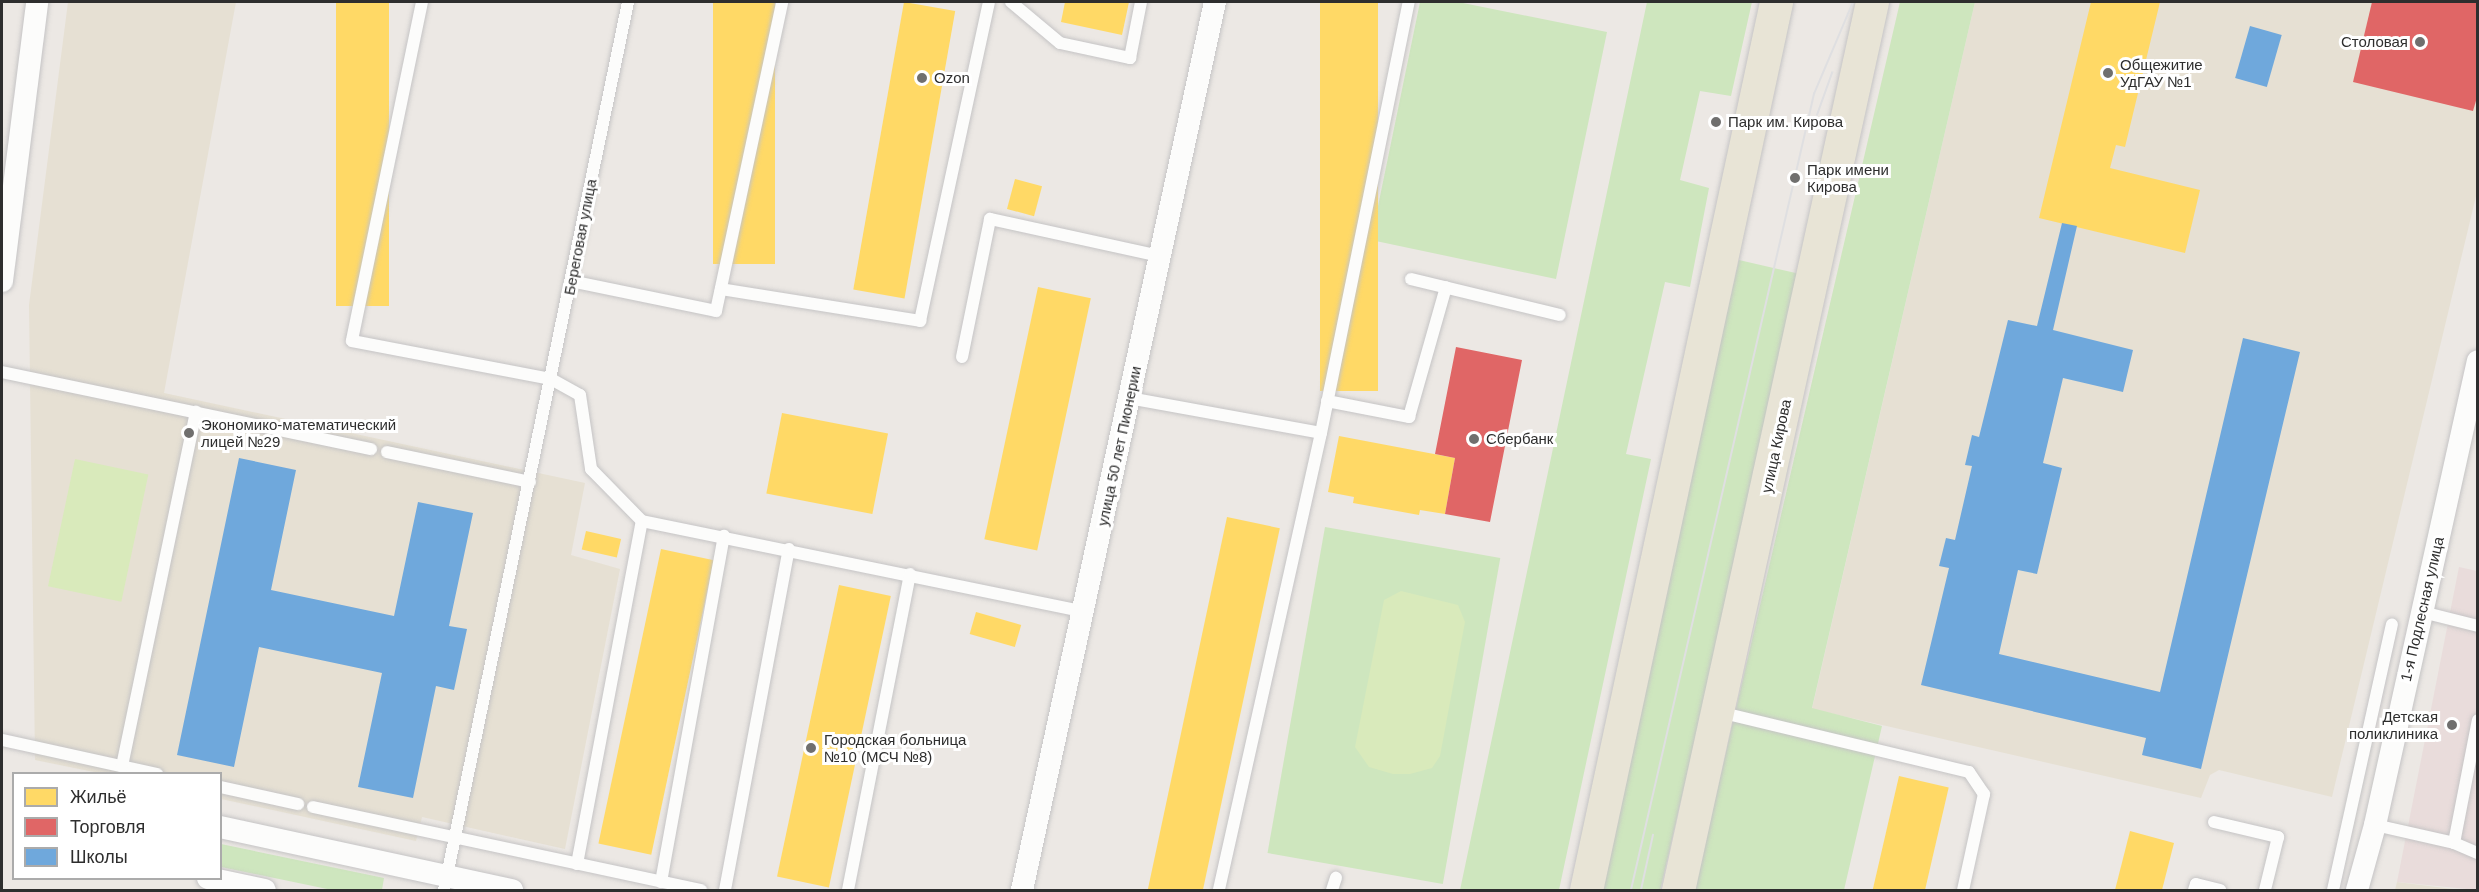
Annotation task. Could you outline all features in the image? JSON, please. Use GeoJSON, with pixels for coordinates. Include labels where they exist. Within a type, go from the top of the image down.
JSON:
{"type":"FeatureCollection","features":[{"type":"Feature","properties":{"kind":"main road"},"geometry":{"type":"LineString","coordinates":[[1586,891],[1776,2]]}},
{"type":"Feature","properties":{"kind":"main road","name":"улица Кирова"},"geometry":{"type":"LineString","coordinates":[[1678,891],[1872,2]]}},
{"type":"Feature","properties":{"kind":"street"},"geometry":{"type":"LineString","coordinates":[[2,281],[37,2]]}},
{"type":"Feature","properties":{"kind":"street","name":"улица 50 лет Пионерии"},"geometry":{"type":"LineString","coordinates":[[1022,891],[1215,2]]}},
{"type":"Feature","properties":{"kind":"street","name":"1-я Подлесная улица"},"geometry":{"type":"LineString","coordinates":[[2356,891],[2375,825],[2422,612],[2470,429],[2478,361]]}},
{"type":"Feature","properties":{"kind":"street"},"geometry":{"type":"LineString","coordinates":[[222,828],[446,884],[512,891]]}},
{"type":"Feature","properties":{"kind":"street"},"geometry":{"type":"LineString","coordinates":[[213,880],[265,891]]}},
{"type":"Feature","properties":{"kind":"lane"},"geometry":{"type":"LineString","coordinates":[[422,2],[352,341],[551,379],[580,395],[591,470],[642,521],[789,549],[1082,611]]}},
{"type":"Feature","properties":{"kind":"lane","name":"Береговая улица"},"geometry":{"type":"LineString","coordinates":[[446,884],[628,2]]}},
{"type":"Feature","properties":{"kind":"lane"},"geometry":{"type":"LineString","coordinates":[[571,280],[716,311],[782,2]]}},
{"type":"Feature","properties":{"kind":"lane"},"geometry":{"type":"LineString","coordinates":[[721,289],[920,321],[989,2]]}},
{"type":"Feature","properties":{"kind":"lane"},"geometry":{"type":"LineString","coordinates":[[1011,2],[1060,43],[1130,58],[1141,2]]}},
{"type":"Feature","properties":{"kind":"lane"},"geometry":{"type":"LineString","coordinates":[[1219,891],[1321,433],[1409,2]]}},
{"type":"Feature","properties":{"kind":"lane"},"geometry":{"type":"LineString","coordinates":[[962,357],[990,219],[1160,256]]}},
{"type":"Feature","properties":{"kind":"lane"},"geometry":{"type":"LineString","coordinates":[[1411,279],[1560,315]]}},
{"type":"Feature","properties":{"kind":"lane"},"geometry":{"type":"LineString","coordinates":[[1327,401],[1409,417],[1446,287]]}},
{"type":"Feature","properties":{"kind":"lane"},"geometry":{"type":"LineString","coordinates":[[2,372],[371,449]]}},
{"type":"Feature","properties":{"kind":"lane"},"geometry":{"type":"LineString","coordinates":[[1129,398],[1321,433]]}},
{"type":"Feature","properties":{"kind":"lane"},"geometry":{"type":"LineString","coordinates":[[123,766],[196,412]]}},
{"type":"Feature","properties":{"kind":"lane"},"geometry":{"type":"LineString","coordinates":[[387,452],[531,477]]}},
{"type":"Feature","properties":{"kind":"lane"},"geometry":{"type":"LineString","coordinates":[[577,864],[642,521]]}},
{"type":"Feature","properties":{"kind":"lane"},"geometry":{"type":"LineString","coordinates":[[661,882],[724,536]]}},
{"type":"Feature","properties":{"kind":"lane"},"geometry":{"type":"LineString","coordinates":[[725,891],[789,549]]}},
{"type":"Feature","properties":{"kind":"lane"},"geometry":{"type":"LineString","coordinates":[[848,891],[910,574]]}},
{"type":"Feature","properties":{"kind":"lane"},"geometry":{"type":"LineString","coordinates":[[2422,612],[2478,626]]}},
{"type":"Feature","properties":{"kind":"lane"},"geometry":{"type":"LineString","coordinates":[[2333,891],[2392,624]]}},
{"type":"Feature","properties":{"kind":"lane"},"geometry":{"type":"LineString","coordinates":[[1718,711],[1969,772],[1984,794],[1963,891]]}},
{"type":"Feature","properties":{"kind":"lane"},"geometry":{"type":"LineString","coordinates":[[2454,843],[2478,720]]}},
{"type":"Feature","properties":{"kind":"lane"},"geometry":{"type":"LineString","coordinates":[[2,740],[148,772]]}},
{"type":"Feature","properties":{"kind":"lane"},"geometry":{"type":"LineString","coordinates":[[222,787],[298,804]]}},
{"type":"Feature","properties":{"kind":"lane"},"geometry":{"type":"LineString","coordinates":[[312,807],[701,891]]}},
{"type":"Feature","properties":{"kind":"lane"},"geometry":{"type":"LineString","coordinates":[[2214,822],[2278,837],[2265,891]]}},
{"type":"Feature","properties":{"kind":"lane"},"geometry":{"type":"LineString","coordinates":[[2375,825],[2454,843],[2478,853]]}},
{"type":"Feature","properties":{"kind":"lane"},"geometry":{"type":"LineString","coordinates":[[2194,891],[2196,884],[2220,891]]}},
{"type":"Feature","properties":{"kind":"shaded area","name":"Экономико-математический лицей №29"},"geometry":{"type":"Polygon","coordinates":[[[68,2],[236,2],[164,393],[585,483],[571,555],[620,569],[565,849],[422,817],[416,841],[222,799],[222,772],[94,772],[35,760],[29,305],[68,2]]]}},
{"type":"Feature","properties":{"kind":"shaded area"},"geometry":{"type":"Polygon","coordinates":[[[1975,2],[2477,2],[2477,192],[2332,797],[2219,770],[2210,775],[2201,798],[1812,709],[1975,2]]]}},
{"type":"Feature","properties":{"kind":"shaded area","name":"Детская поликлиника"},"geometry":{"type":"Polygon","coordinates":[[[2459,567],[2477,571],[2477,890],[2397,882],[2459,567]]]}},
{"type":"Feature","properties":{"kind":"shaded area"},"geometry":{"type":"Polygon","coordinates":[[[2397,882],[2461,890],[2395,890],[2397,882]]]}},
{"type":"Feature","properties":{"kind":"green space"},"geometry":{"type":"Polygon","coordinates":[[[1420,2],[1458,2],[1607,32],[1556,279],[1371,240],[1420,2]]]}},
{"type":"Feature","properties":{"kind":"green space"},"geometry":{"type":"Polygon","coordinates":[[[1647,2],[1752,2],[1731,96],[1700,91],[1680,180],[1709,188],[1690,287],[1665,282],[1626,454],[1651,459],[1559,890],[1460,890],[1647,2]]]}},
{"type":"Feature","properties":{"kind":"green space"},"geometry":{"type":"Polygon","coordinates":[[[1900,2],[1975,2],[1812,708],[1882,726],[1844,890],[1694,890],[1900,2]]]}},
{"type":"Feature","properties":{"kind":"green space"},"geometry":{"type":"Polygon","coordinates":[[[1739,260],[1802,275],[1660,890],[1594,889],[1739,260]]]}},
{"type":"Feature","properties":{"kind":"green space"},"geometry":{"type":"Polygon","coordinates":[[[75,459],[148,475],[121,602],[48,586],[75,459]]]}},
{"type":"Feature","properties":{"kind":"green space"},"geometry":{"type":"Polygon","coordinates":[[[1325,527],[1500,558],[1443,884],[1268,853],[1325,527]]]}},
{"type":"Feature","properties":{"kind":"green space"},"geometry":{"type":"Polygon","coordinates":[[[1401,591],[1458,605],[1465,622],[1440,756],[1432,768],[1410,774],[1393,774],[1369,767],[1355,747],[1384,600],[1401,591]]]}},
{"type":"Feature","properties":{"kind":"green space"},"geometry":{"type":"Polygon","coordinates":[[[222,844],[384,878],[382,890],[332,890],[222,867],[222,844]]]}},
{"type":"Feature","properties":{"kind":"building: Жильё"},"geometry":{"type":"Polygon","coordinates":[[[336,2],[389,2],[389,306],[336,306],[336,2]]]}},
{"type":"Feature","properties":{"kind":"building: Жильё"},"geometry":{"type":"Polygon","coordinates":[[[713,2],[775,2],[775,264],[713,264],[713,2]]]}},
{"type":"Feature","properties":{"kind":"building: Жильё"},"geometry":{"type":"Polygon","coordinates":[[[904,2],[955,11],[905,299],[853,290],[904,2]]]}},
{"type":"Feature","properties":{"kind":"building: Жильё"},"geometry":{"type":"Polygon","coordinates":[[[1065,2],[1129,2],[1122,35],[1061,22],[1065,2]]]}},
{"type":"Feature","properties":{"kind":"building: Жильё"},"geometry":{"type":"Polygon","coordinates":[[[1320,2],[1378,2],[1378,391],[1320,391],[1320,2]]]}},
{"type":"Feature","properties":{"kind":"building: Жильё","name":"Общежитие УдГАУ №1"},"geometry":{"type":"Polygon","coordinates":[[[2091,2],[2160,2],[2125,147],[2116,145],[2110,168],[2200,190],[2185,253],[2039,218],[2091,2]]]}},
{"type":"Feature","properties":{"kind":"building: Жильё"},"geometry":{"type":"Polygon","coordinates":[[[1015,179],[1042,186],[1034,216],[1007,209],[1015,179]]]}},
{"type":"Feature","properties":{"kind":"building: Жильё"},"geometry":{"type":"Polygon","coordinates":[[[1038,287],[1091,298],[1037,551],[984,539],[1038,287]]]}},
{"type":"Feature","properties":{"kind":"building: Жильё"},"geometry":{"type":"Polygon","coordinates":[[[782,413],[888,434],[872,514],[766,493],[782,413]]]}},
{"type":"Feature","properties":{"kind":"building: Жильё"},"geometry":{"type":"Polygon","coordinates":[[[1339,436],[1455,458],[1445,514],[1420,510],[1419,515],[1353,503],[1354,497],[1328,492],[1339,436]]]}},
{"type":"Feature","properties":{"kind":"building: Жильё"},"geometry":{"type":"Polygon","coordinates":[[[1227,517],[1280,528],[1203,890],[1148,890],[1227,517]]]}},
{"type":"Feature","properties":{"kind":"building: Жильё"},"geometry":{"type":"Polygon","coordinates":[[[586,531],[621,539],[617,558],[582,550],[586,531]]]}},
{"type":"Feature","properties":{"kind":"building: Жильё"},"geometry":{"type":"Polygon","coordinates":[[[661,549],[714,560],[651,855],[598,843],[661,549]]]}},
{"type":"Feature","properties":{"kind":"building: Жильё"},"geometry":{"type":"Polygon","coordinates":[[[839,585],[891,596],[829,888],[777,876],[839,585]]]}},
{"type":"Feature","properties":{"kind":"building: Жильё"},"geometry":{"type":"Polygon","coordinates":[[[976,612],[1021,625],[1015,647],[970,634],[976,612]]]}},
{"type":"Feature","properties":{"kind":"building: Жильё"},"geometry":{"type":"Polygon","coordinates":[[[1899,776],[1949,787],[1925,890],[1873,890],[1899,776]]]}},
{"type":"Feature","properties":{"kind":"building: Жильё"},"geometry":{"type":"Polygon","coordinates":[[[2130,831],[2174,843],[2162,890],[2115,890],[2130,831]]]}},
{"type":"Feature","properties":{"kind":"building: Торговля","name":"Столовая"},"geometry":{"type":"Polygon","coordinates":[[[2372,2],[2478,2],[2478,94],[2473,111],[2353,82],[2372,2]]]}},
{"type":"Feature","properties":{"kind":"building: Торговля"},"geometry":{"type":"Polygon","coordinates":[[[1456,347],[1522,360],[1490,522],[1445,514],[1455,458],[1435,454],[1456,347]]]}},
{"type":"Feature","properties":{"kind":"building: Школы"},"geometry":{"type":"Polygon","coordinates":[[[2250,26],[2282,35],[2267,87],[2235,78],[2250,26]]]}},
{"type":"Feature","properties":{"kind":"building: Школы"},"geometry":{"type":"Polygon","coordinates":[[[2062,223],[2077,226],[2053,330],[2133,350],[2123,392],[2063,378],[2043,463],[2062,468],[2037,574],[2018,570],[1999,654],[2160,692],[2243,338],[2300,352],[2201,769],[2142,755],[2146,738],[1921,685],[1949,568],[1939,566],[1946,538],[1955,540],[1972,466],[1965,465],[1972,435],[1979,437],[2008,320],[2037,326],[2062,223]]]}},
{"type":"Feature","properties":{"kind":"building: Школы"},"geometry":{"type":"Polygon","coordinates":[[[239,458],[296,470],[271,590],[394,616],[418,502],[473,513],[449,626],[467,629],[454,690],[436,686],[413,798],[358,787],[382,673],[259,647],[234,767],[177,755],[239,458]]]}},
{"type":"Feature","properties":{"kind":"tram line"},"geometry":{"type":"LineString","coordinates":[[1631,890],[1814,94],[1853,2]]}},
{"type":"Feature","properties":{"kind":"tram line"},"geometry":{"type":"LineString","coordinates":[[1817,115],[1832,73]]}},
{"type":"Feature","properties":{"kind":"tram line"},"geometry":{"type":"LineString","coordinates":[[1641,890],[1653,835]]}},
{"type":"Feature","properties":{"kind":"place","name":"Столовая"},"geometry":{"type":"Point","coordinates":[2420,42]}},
{"type":"Feature","properties":{"kind":"place","name":"Общежитие УдГАУ №1"},"geometry":{"type":"Point","coordinates":[2108,73]}},
{"type":"Feature","properties":{"kind":"place","name":"Ozon"},"geometry":{"type":"Point","coordinates":[922,78]}},
{"type":"Feature","properties":{"kind":"place","name":"Парк им. Кирова"},"geometry":{"type":"Point","coordinates":[1716,122]}},
{"type":"Feature","properties":{"kind":"place","name":"Парк имени Кирова"},"geometry":{"type":"Point","coordinates":[1795,178]}},
{"type":"Feature","properties":{"kind":"place","name":"Экономико-математический лицей №29"},"geometry":{"type":"Point","coordinates":[189,433]}},
{"type":"Feature","properties":{"kind":"place","name":"Сбербанк"},"geometry":{"type":"Point","coordinates":[1474,439]}},
{"type":"Feature","properties":{"kind":"place","name":"Детская поликлиника"},"geometry":{"type":"Point","coordinates":[2452,725]}},
{"type":"Feature","properties":{"kind":"place","name":"Городская больница №10 (МСЧ №8)"},"geometry":{"type":"Point","coordinates":[811,748]}}]}
